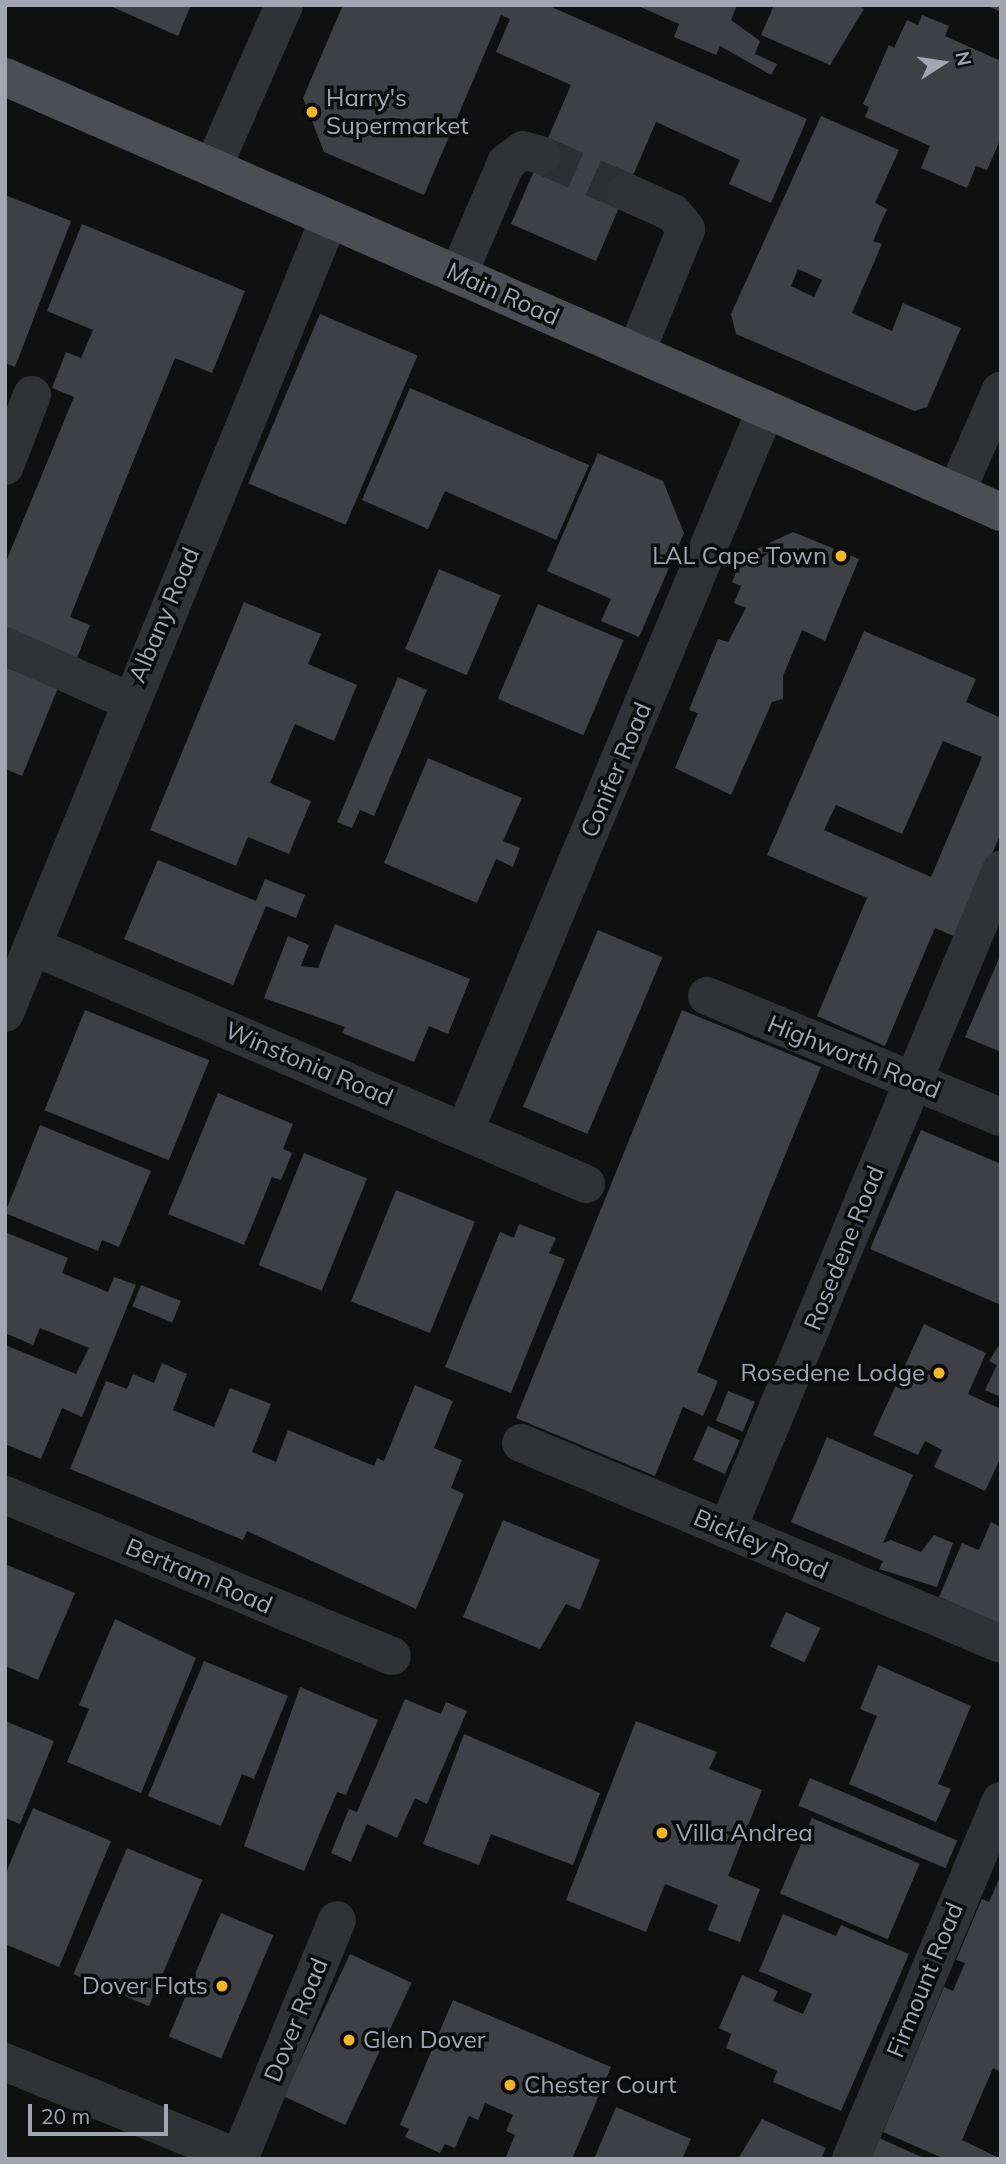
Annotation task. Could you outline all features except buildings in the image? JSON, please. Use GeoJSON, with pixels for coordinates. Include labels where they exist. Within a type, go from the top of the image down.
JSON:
{"type":"FeatureCollection","features":[{"type":"Feature","properties":{"kind":"main road","name":"Main Road"},"geometry":{"type":"LineString","coordinates":[[5,77],[1001,512]]}},
{"type":"Feature","properties":{"kind":"street"},"geometry":{"type":"LineString","coordinates":[[213,167],[284,5]]}},
{"type":"Feature","properties":{"kind":"street"},"geometry":{"type":"LineString","coordinates":[[458,275],[506,163],[523,150],[541,155]]}},
{"type":"Feature","properties":{"kind":"street"},"geometry":{"type":"LineString","coordinates":[[626,192],[673,213],[686,229],[636,352]]}},
{"type":"Feature","properties":{"kind":"street","name":"Albany Road"},"geometry":{"type":"LineString","coordinates":[[5,1013],[129,701],[329,219]]}},
{"type":"Feature","properties":{"kind":"street"},"geometry":{"type":"LineString","coordinates":[[956,492],[1001,390]]}},
{"type":"Feature","properties":{"kind":"street"},"geometry":{"type":"LineString","coordinates":[[5,466],[32,395]]}},
{"type":"Feature","properties":{"kind":"street","name":"Conifer Road"},"geometry":{"type":"LineString","coordinates":[[465,1130],[766,409]]}},
{"type":"Feature","properties":{"kind":"street"},"geometry":{"type":"LineString","coordinates":[[5,646],[129,701]]}},
{"type":"Feature","properties":{"kind":"street","name":"Rosedene Road"},"geometry":{"type":"LineString","coordinates":[[727,1530],[1001,870]]}},
{"type":"Feature","properties":{"kind":"street","name":"Winstonia Road"},"geometry":{"type":"LineString","coordinates":[[32,946],[586,1184]]}},
{"type":"Feature","properties":{"kind":"street","name":"Highworth Road"},"geometry":{"type":"LineString","coordinates":[[707,996],[1001,1117]]}},
{"type":"Feature","properties":{"kind":"street","name":"Bickley Road"},"geometry":{"type":"LineString","coordinates":[[521,1443],[1001,1644]]}},
{"type":"Feature","properties":{"kind":"street","name":"Bertram Road"},"geometry":{"type":"LineString","coordinates":[[5,1495],[392,1656]]}},
{"type":"Feature","properties":{"kind":"street","name":"Firmount Road"},"geometry":{"type":"LineString","coordinates":[[851,2159],[1001,1801]]}},
{"type":"Feature","properties":{"kind":"street","name":"Dover Road"},"geometry":{"type":"LineString","coordinates":[[240,2159],[337,1920]]}},
{"type":"Feature","properties":{"kind":"street"},"geometry":{"type":"LineString","coordinates":[[5,2062],[240,2159]]}},
{"type":"Feature","properties":{"kind":"tunnel"},"geometry":{"type":"LineString","coordinates":[[541,155],[626,192]]}},
{"type":"Feature","properties":{"kind":"place","name":"Harry's Supermarket"},"geometry":{"type":"Point","coordinates":[312,112]}},
{"type":"Feature","properties":{"kind":"place","name":"LAL Cape Town"},"geometry":{"type":"Point","coordinates":[841,556]}},
{"type":"Feature","properties":{"kind":"place","name":"Rosedene Lodge"},"geometry":{"type":"Point","coordinates":[939,1373]}},
{"type":"Feature","properties":{"kind":"place","name":"Villa Andrea"},"geometry":{"type":"Point","coordinates":[662,1833]}},
{"type":"Feature","properties":{"kind":"place","name":"Dover Flats"},"geometry":{"type":"Point","coordinates":[222,1986]}},
{"type":"Feature","properties":{"kind":"place","name":"Glen Dover"},"geometry":{"type":"Point","coordinates":[349,2040]}},
{"type":"Feature","properties":{"kind":"place","name":"Chester Court"},"geometry":{"type":"Point","coordinates":[510,2085]}}]}
